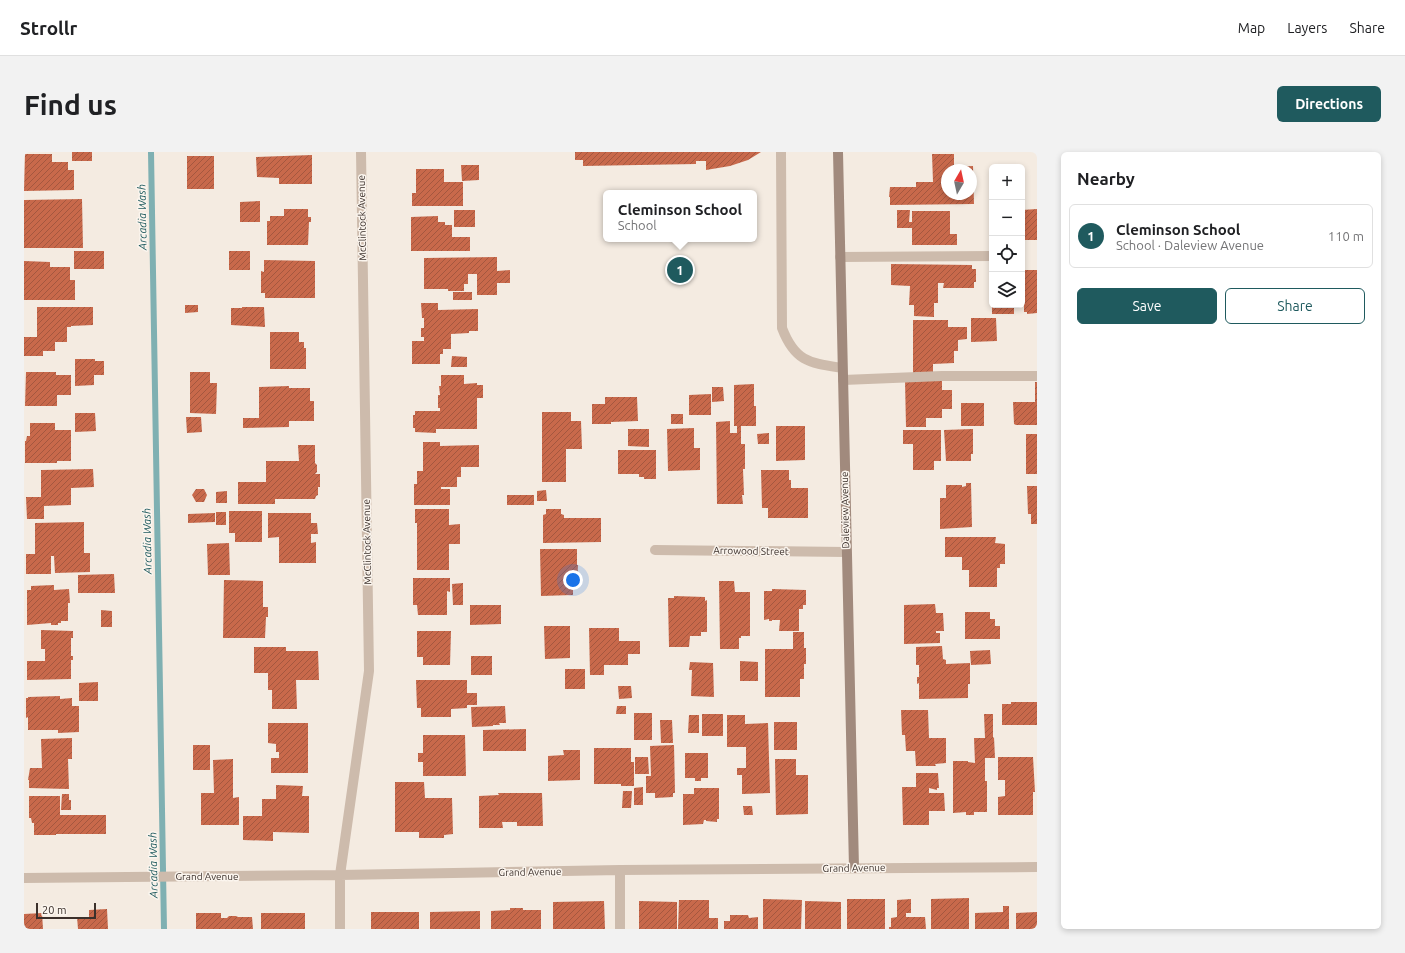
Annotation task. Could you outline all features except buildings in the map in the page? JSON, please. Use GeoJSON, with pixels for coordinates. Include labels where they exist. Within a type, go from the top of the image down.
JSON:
{"type":"FeatureCollection","features":[{"type":"Feature","properties":{"kind":"street","name":"McClintock Avenue"},"geometry":{"type":"LineString","coordinates":[[340,929],[340,875],[369,671],[361,152]]}},
{"type":"Feature","properties":{"kind":"street"},"geometry":{"type":"LineString","coordinates":[[781,152],[782,328],[788,343],[803,359],[817,364],[842,368]]}},
{"type":"Feature","properties":{"kind":"street","name":"Daleview Avenue"},"geometry":{"type":"LineString","coordinates":[[838,152],[854,868]]}},
{"type":"Feature","properties":{"kind":"street"},"geometry":{"type":"LineString","coordinates":[[840,257],[989,256]]}},
{"type":"Feature","properties":{"kind":"street"},"geometry":{"type":"LineString","coordinates":[[843,380],[942,376],[1037,376]]}},
{"type":"Feature","properties":{"kind":"street","name":"Arrowood Street"},"geometry":{"type":"LineString","coordinates":[[655,550],[846,552]]}},
{"type":"Feature","properties":{"kind":"street","name":"Grand Avenue"},"geometry":{"type":"LineString","coordinates":[[24,878],[340,875],[620,870],[1037,867]]}},
{"type":"Feature","properties":{"kind":"street"},"geometry":{"type":"LineString","coordinates":[[620,870],[620,929]]}},
{"type":"Feature","properties":{"kind":"waterway","name":"Arcadia Wash"},"geometry":{"type":"LineString","coordinates":[[151,152],[164,929]]}},
{"type":"Feature","properties":{"kind":"place","name":"Cleminson School"},"geometry":{"type":"Point","coordinates":[680,270]}}]}
